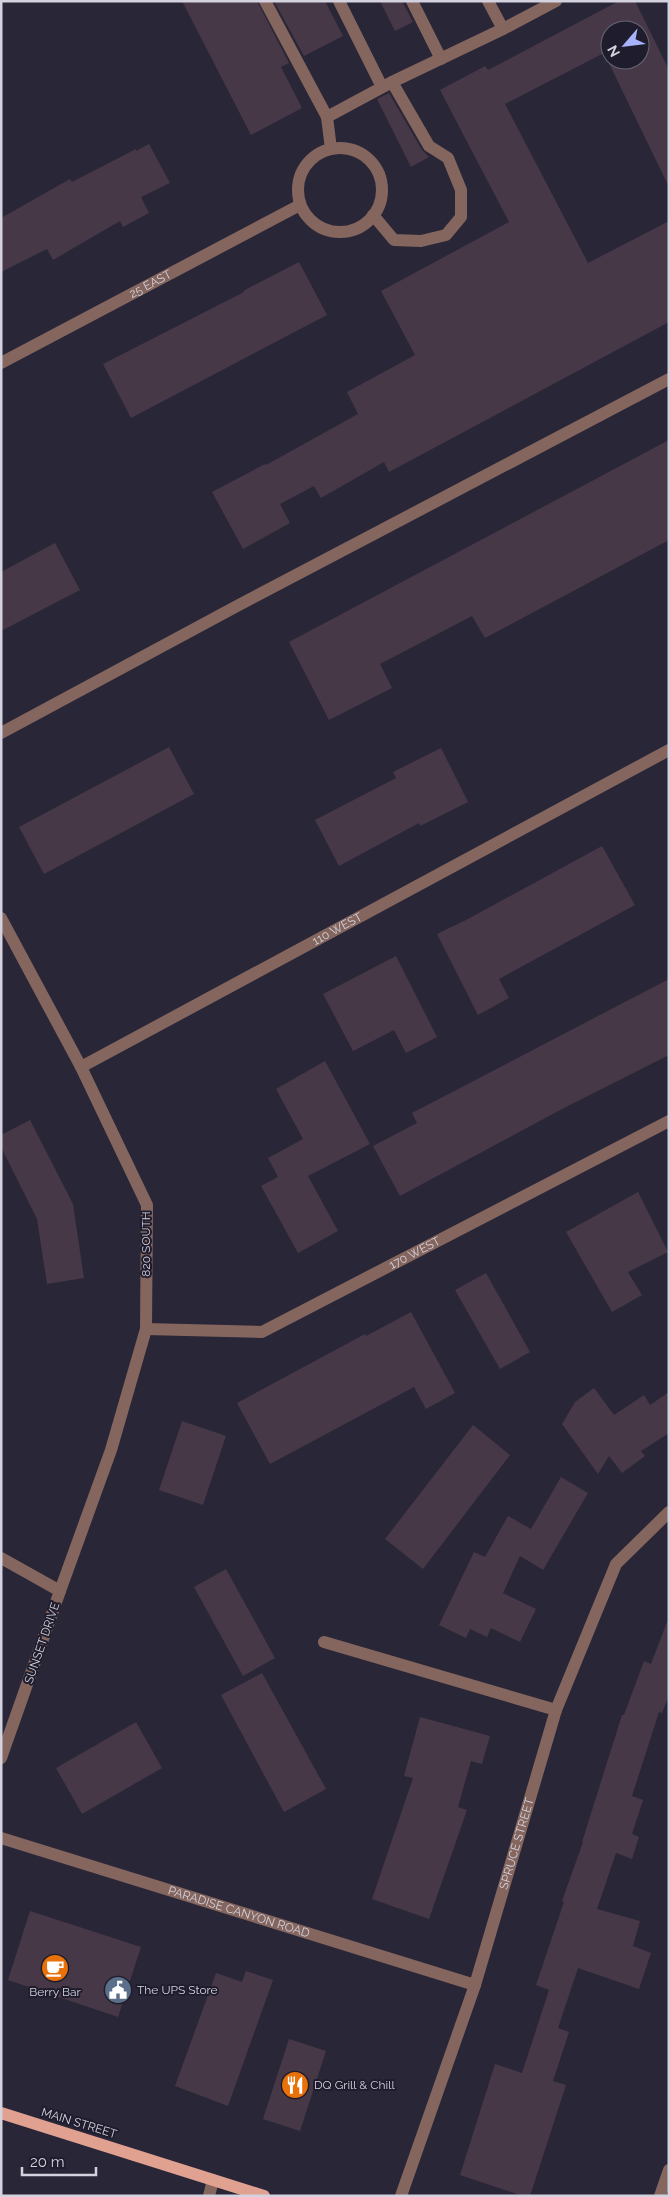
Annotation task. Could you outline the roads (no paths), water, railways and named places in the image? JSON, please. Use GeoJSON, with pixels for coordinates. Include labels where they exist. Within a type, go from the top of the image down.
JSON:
{"type":"FeatureCollection","features":[{"type":"Feature","properties":{"kind":"main road","name":"MAIN STREET"},"geometry":{"type":"LineString","coordinates":[[1,2113],[264,2196]]}},
{"type":"Feature","properties":{"kind":"street"},"geometry":{"type":"LineString","coordinates":[[265,1],[327,117],[331,148]]}},
{"type":"Feature","properties":{"kind":"street"},"geometry":{"type":"LineString","coordinates":[[339,1],[387,85],[430,146],[448,158],[460,190],[461,217],[446,235],[421,241],[394,240],[374,215]]}},
{"type":"Feature","properties":{"kind":"street"},"geometry":{"type":"LineString","coordinates":[[412,1],[441,59]]}},
{"type":"Feature","properties":{"kind":"street"},"geometry":{"type":"LineString","coordinates":[[488,1],[503,29]]}},
{"type":"Feature","properties":{"kind":"street"},"geometry":{"type":"LineString","coordinates":[[327,117],[556,1]]}},
{"type":"Feature","properties":{"kind":"street"},"geometry":{"type":"LineString","coordinates":[[331,148],[346,148],[360,153],[375,168],[382,188],[380,202],[374,215],[364,224],[353,230],[340,232],[316,225],[300,205],[298,190],[300,176],[307,164],[318,154],[331,148]]}},
{"type":"Feature","properties":{"kind":"street","name":"25 EAST"},"geometry":{"type":"LineString","coordinates":[[1,363],[300,205]]}},
{"type":"Feature","properties":{"kind":"street"},"geometry":{"type":"LineString","coordinates":[[1,733],[236,606],[669,378]]}},
{"type":"Feature","properties":{"kind":"street","name":"110 WEST"},"geometry":{"type":"LineString","coordinates":[[81,1067],[669,750]]}},
{"type":"Feature","properties":{"kind":"street","name":"820 SOUTH"},"geometry":{"type":"LineString","coordinates":[[1,918],[81,1067],[147,1205],[146,1329],[111,1450],[60,1591]]}},
{"type":"Feature","properties":{"kind":"street","name":"170 WEST"},"geometry":{"type":"LineString","coordinates":[[146,1329],[262,1332],[669,1121]]}},
{"type":"Feature","properties":{"kind":"street","name":"SPRUCE STREET"},"geometry":{"type":"LineString","coordinates":[[401,2196],[476,1985],[556,1710],[616,1564],[669,1512]]}},
{"type":"Feature","properties":{"kind":"street","name":"SUNSET DRIVE"},"geometry":{"type":"LineString","coordinates":[[1,1558],[60,1591],[1,1758]]}},
{"type":"Feature","properties":{"kind":"street"},"geometry":{"type":"LineString","coordinates":[[324,1642],[556,1710]]}},
{"type":"Feature","properties":{"kind":"street","name":"PARADISE CANYON ROAD"},"geometry":{"type":"LineString","coordinates":[[1,1838],[476,1985]]}},
{"type":"Feature","properties":{"kind":"street"},"geometry":{"type":"LineString","coordinates":[[660,2196],[669,2170]]}},
{"type":"Feature","properties":{"kind":"street"},"geometry":{"type":"LineString","coordinates":[[209,2196],[213,2180]]}},
{"type":"Feature","properties":{"kind":"place","name":"Berry Bar"},"geometry":{"type":"Point","coordinates":[55,1968]}},
{"type":"Feature","properties":{"kind":"place","name":"The UPS Store"},"geometry":{"type":"Point","coordinates":[118,1990]}},
{"type":"Feature","properties":{"kind":"place","name":"DQ Grill & Chill"},"geometry":{"type":"Point","coordinates":[295,2085]}}]}
